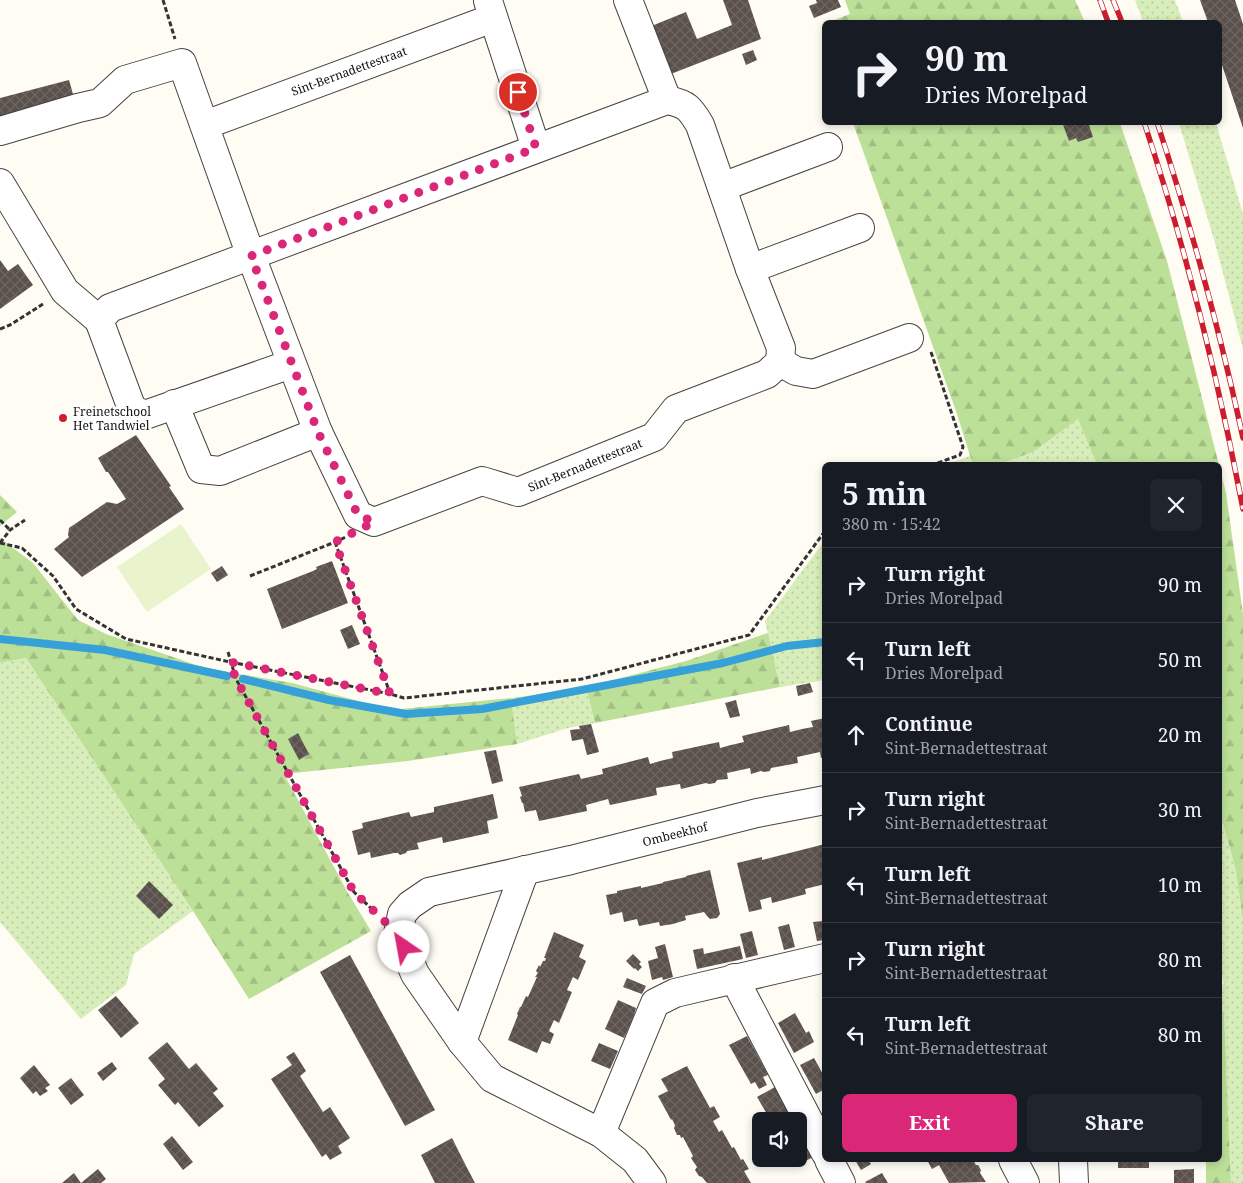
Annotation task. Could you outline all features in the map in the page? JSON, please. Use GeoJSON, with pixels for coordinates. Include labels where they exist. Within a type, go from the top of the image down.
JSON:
{"type":"FeatureCollection","features":[{"type":"Feature","properties":{"kind":"street"},"geometry":{"type":"LineString","coordinates":[[628,0],[667,100]]}},
{"type":"Feature","properties":{"kind":"street","name":"Sint-Bernadettestraat"},"geometry":{"type":"LineString","coordinates":[[205,125],[490,9],[536,148]]}},
{"type":"Feature","properties":{"kind":"street"},"geometry":{"type":"LineString","coordinates":[[0,131],[100,103],[125,80],[182,63],[251,256],[318,432],[358,515],[374,522]]}},
{"type":"Feature","properties":{"kind":"street"},"geometry":{"type":"LineString","coordinates":[[99,320],[110,308],[667,100],[680,103],[692,111],[700,125],[750,269],[781,348],[780,362],[796,371],[813,374],[909,338]]}},
{"type":"Feature","properties":{"kind":"street"},"geometry":{"type":"LineString","coordinates":[[722,187],[828,147]]}},
{"type":"Feature","properties":{"kind":"street"},"geometry":{"type":"LineString","coordinates":[[0,183],[65,291],[99,320],[132,409],[145,414],[292,364]]}},
{"type":"Feature","properties":{"kind":"street"},"geometry":{"type":"LineString","coordinates":[[750,269],[860,228]]}},
{"type":"Feature","properties":{"kind":"street","name":"Sint-Bernadettestraat"},"geometry":{"type":"LineString","coordinates":[[374,522],[482,481],[518,492],[654,437],[676,409],[767,374],[780,362]]}},
{"type":"Feature","properties":{"kind":"street"},"geometry":{"type":"LineString","coordinates":[[174,404],[201,469],[220,471],[318,432]]}},
{"type":"Feature","properties":{"kind":"street","name":"Ombeekhof"},"geometry":{"type":"LineString","coordinates":[[398,934],[402,914],[410,905],[429,892],[571,860],[757,813],[822,801]]}},
{"type":"Feature","properties":{"kind":"street"},"geometry":{"type":"LineString","coordinates":[[462,1042],[525,870]]}},
{"type":"Feature","properties":{"kind":"street"},"geometry":{"type":"LineString","coordinates":[[398,934],[415,974],[462,1042],[492,1078],[601,1134],[635,1160],[652,1183]]}},
{"type":"Feature","properties":{"kind":"street"},"geometry":{"type":"LineString","coordinates":[[601,1134],[655,1003],[675,993],[822,959]]}},
{"type":"Feature","properties":{"kind":"street"},"geometry":{"type":"LineString","coordinates":[[734,978],[822,1146]]}},
{"type":"Feature","properties":{"kind":"street"},"geometry":{"type":"LineString","coordinates":[[830,1162],[841,1183]]}},
{"type":"Feature","properties":{"kind":"street"},"geometry":{"type":"LineString","coordinates":[[1014,1162],[1025,1183]]}},
{"type":"Feature","properties":{"kind":"street"},"geometry":{"type":"LineString","coordinates":[[1073,1162],[1074,1183]]}},
{"type":"Feature","properties":{"kind":"path"},"geometry":{"type":"LineString","coordinates":[[163,0],[182,63]]}},
{"type":"Feature","properties":{"kind":"path"},"geometry":{"type":"LineString","coordinates":[[0,329],[10,325],[65,291]]}},
{"type":"Feature","properties":{"kind":"path"},"geometry":{"type":"LineString","coordinates":[[909,338],[925,333],[963,447],[960,455],[940,462]]}},
{"type":"Feature","properties":{"kind":"path"},"geometry":{"type":"LineString","coordinates":[[0,520],[10,530]]}},
{"type":"Feature","properties":{"kind":"path"},"geometry":{"type":"LineString","coordinates":[[25,520],[10,530],[0,543],[22,548],[53,576],[76,609],[126,639],[404,698],[582,679],[749,635],[822,536]]}},
{"type":"Feature","properties":{"kind":"path"},"geometry":{"type":"LineString","coordinates":[[250,576],[335,542],[374,522]]}},
{"type":"Feature","properties":{"kind":"path"},"geometry":{"type":"LineString","coordinates":[[335,542],[390,694]]}},
{"type":"Feature","properties":{"kind":"path"},"geometry":{"type":"LineString","coordinates":[[228,652],[236,679],[354,892],[398,934]]}},
{"type":"Feature","properties":{"kind":"green space"},"geometry":{"type":"Polygon","coordinates":[[[845,0],[1075,0],[1084,20],[834,20],[850,14],[845,0]]]}},
{"type":"Feature","properties":{"kind":"green space"},"geometry":{"type":"Polygon","coordinates":[[[1135,0],[1175,0],[1182,20],[1142,20],[1135,0]]]}},
{"type":"Feature","properties":{"kind":"green space"},"geometry":{"type":"Polygon","coordinates":[[[854,125],[1121,125],[1167,261],[1218,462],[1096,462],[1078,419],[1033,452],[1005,462],[972,462],[956,411],[854,125]]]}},
{"type":"Feature","properties":{"kind":"green space"},"geometry":{"type":"Polygon","coordinates":[[[1180,125],[1217,125],[1243,214],[1243,349],[1215,243],[1180,125]]]}},
{"type":"Feature","properties":{"kind":"green space"},"geometry":{"type":"Polygon","coordinates":[[[1078,418],[1096,462],[1005,462],[1033,452],[1078,418]]]}},
{"type":"Feature","properties":{"kind":"green space"},"geometry":{"type":"Polygon","coordinates":[[[970,456],[972,462],[953,462],[970,456]]]}},
{"type":"Feature","properties":{"kind":"green space"},"geometry":{"type":"Polygon","coordinates":[[[1222,477],[1226,493],[1243,614],[1243,921],[1236,871],[1222,819],[1222,477]]]}},
{"type":"Feature","properties":{"kind":"green space"},"geometry":{"type":"Polygon","coordinates":[[[0,495],[17,512],[0,526],[0,495]]]}},
{"type":"Feature","properties":{"kind":"green space"},"geometry":{"type":"Polygon","coordinates":[[[181,524],[211,569],[147,612],[117,567],[181,524]]]}},
{"type":"Feature","properties":{"kind":"green space"},"geometry":{"type":"Polygon","coordinates":[[[0,538],[33,563],[78,620],[106,634],[205,668],[292,683],[392,710],[511,698],[517,744],[408,761],[284,774],[348,893],[371,931],[249,999],[26,658],[0,663],[0,538]]]}},
{"type":"Feature","properties":{"kind":"green space"},"geometry":{"type":"Polygon","coordinates":[[[822,544],[822,680],[780,687],[765,621],[822,544]]]}},
{"type":"Feature","properties":{"kind":"green space"},"geometry":{"type":"Polygon","coordinates":[[[768,633],[780,687],[595,723],[586,687],[686,661],[768,633]]]}},
{"type":"Feature","properties":{"kind":"green space"},"geometry":{"type":"Polygon","coordinates":[[[26,658],[193,911],[134,954],[126,985],[81,1019],[0,922],[0,663],[26,658]]]}},
{"type":"Feature","properties":{"kind":"green space"},"geometry":{"type":"Polygon","coordinates":[[[586,687],[595,723],[568,728],[517,744],[511,698],[586,687]]]}},
{"type":"Feature","properties":{"kind":"green space"},"geometry":{"type":"Polygon","coordinates":[[[1222,819],[1236,871],[1243,921],[1243,1183],[1231,1183],[1224,1013],[1222,1013],[1222,984],[1224,984],[1222,976],[1222,819]]]}},
{"type":"Feature","properties":{"kind":"green space"},"geometry":{"type":"Polygon","coordinates":[[[1222,1013],[1224,1013],[1231,1183],[1206,1183],[1206,1162],[1222,1162],[1222,1013]]]}},
{"type":"Feature","properties":{"kind":"building"},"geometry":{"type":"Polygon","coordinates":[[[723,0],[748,0],[761,39],[663,77],[644,29],[686,12],[697,39],[732,25],[723,0]]]}},
{"type":"Feature","properties":{"kind":"building"},"geometry":{"type":"Polygon","coordinates":[[[816,0],[838,0],[841,7],[814,18],[809,6],[817,3],[816,0]]]}},
{"type":"Feature","properties":{"kind":"building"},"geometry":{"type":"Polygon","coordinates":[[[1200,0],[1235,0],[1243,24],[1243,128],[1222,65],[1222,20],[1207,20],[1200,0]]]}},
{"type":"Feature","properties":{"kind":"building"},"geometry":{"type":"Polygon","coordinates":[[[753,50],[757,60],[746,65],[742,54],[753,50]]]}},
{"type":"Feature","properties":{"kind":"building"},"geometry":{"type":"Polygon","coordinates":[[[69,80],[75,101],[0,121],[0,98],[69,80]]]}},
{"type":"Feature","properties":{"kind":"building"},"geometry":{"type":"Polygon","coordinates":[[[1063,125],[1089,125],[1093,137],[1078,142],[1076,138],[1069,141],[1063,125]]]}},
{"type":"Feature","properties":{"kind":"building"},"geometry":{"type":"Polygon","coordinates":[[[0,260],[8,271],[18,264],[33,285],[0,309],[0,260]]]}},
{"type":"Feature","properties":{"kind":"building"},"geometry":{"type":"Polygon","coordinates":[[[136,435],[171,486],[169,487],[184,509],[82,577],[54,549],[69,537],[69,528],[107,502],[117,504],[126,499],[98,458],[136,435]]]}},
{"type":"Feature","properties":{"kind":"building"},"geometry":{"type":"Polygon","coordinates":[[[332,561],[348,603],[282,629],[267,589],[313,571],[317,569],[316,567],[332,561]]]}},
{"type":"Feature","properties":{"kind":"building"},"geometry":{"type":"Polygon","coordinates":[[[222,566],[228,575],[217,582],[211,573],[222,566]]]}},
{"type":"Feature","properties":{"kind":"building"},"geometry":{"type":"Polygon","coordinates":[[[352,625],[360,644],[348,649],[340,630],[352,625]]]}},
{"type":"Feature","properties":{"kind":"building"},"geometry":{"type":"Polygon","coordinates":[[[810,683],[813,692],[798,696],[796,686],[810,683]]]}},
{"type":"Feature","properties":{"kind":"building"},"geometry":{"type":"Polygon","coordinates":[[[736,700],[740,716],[730,718],[725,703],[736,700]]]}},
{"type":"Feature","properties":{"kind":"building"},"geometry":{"type":"Polygon","coordinates":[[[822,719],[822,758],[820,752],[797,757],[798,763],[771,768],[770,771],[751,774],[750,768],[727,773],[728,779],[717,780],[715,783],[706,783],[681,789],[680,784],[656,788],[657,795],[610,805],[608,799],[586,805],[587,811],[539,821],[536,810],[525,812],[520,797],[522,796],[519,787],[579,774],[581,779],[603,774],[602,769],[648,757],[650,764],[673,758],[672,752],[719,742],[720,748],[744,742],[742,736],[789,725],[790,732],[813,727],[811,721],[822,719]]]}},
{"type":"Feature","properties":{"kind":"building"},"geometry":{"type":"Polygon","coordinates":[[[591,724],[599,752],[587,755],[583,739],[572,741],[570,730],[580,729],[579,726],[591,724]]]}},
{"type":"Feature","properties":{"kind":"building"},"geometry":{"type":"Polygon","coordinates":[[[298,733],[309,754],[299,760],[288,739],[298,733]]]}},
{"type":"Feature","properties":{"kind":"building"},"geometry":{"type":"Polygon","coordinates":[[[496,750],[503,781],[492,784],[484,752],[496,750]]]}},
{"type":"Feature","properties":{"kind":"building"},"geometry":{"type":"Polygon","coordinates":[[[493,794],[498,818],[487,821],[489,833],[443,843],[442,837],[417,843],[419,849],[407,851],[400,855],[394,853],[371,858],[370,852],[358,855],[352,831],[363,828],[362,823],[409,812],[411,817],[434,812],[434,807],[493,794]]]}},
{"type":"Feature","properties":{"kind":"building"},"geometry":{"type":"Polygon","coordinates":[[[822,845],[822,885],[805,889],[806,894],[772,903],[771,897],[760,900],[762,909],[749,912],[737,863],[762,857],[762,860],[822,845]]]}},
{"type":"Feature","properties":{"kind":"building"},"geometry":{"type":"Polygon","coordinates":[[[710,870],[720,914],[717,918],[710,919],[704,912],[685,916],[686,920],[673,924],[660,926],[659,922],[639,926],[637,919],[624,922],[622,912],[610,915],[606,895],[617,893],[617,891],[663,883],[710,870]]]}},
{"type":"Feature","properties":{"kind":"building"},"geometry":{"type":"Polygon","coordinates":[[[149,881],[173,905],[159,919],[136,896],[149,881]]]}},
{"type":"Feature","properties":{"kind":"building"},"geometry":{"type":"Polygon","coordinates":[[[822,921],[822,940],[817,941],[813,922],[822,921]]]}},
{"type":"Feature","properties":{"kind":"building"},"geometry":{"type":"Polygon","coordinates":[[[789,924],[795,947],[784,950],[778,927],[789,924]]]}},
{"type":"Feature","properties":{"kind":"building"},"geometry":{"type":"Polygon","coordinates":[[[752,931],[758,955],[746,958],[740,934],[752,931]]]}},
{"type":"Feature","properties":{"kind":"building"},"geometry":{"type":"Polygon","coordinates":[[[554,932],[584,945],[579,957],[586,961],[578,980],[573,977],[567,990],[572,992],[559,1023],[554,1020],[549,1031],[554,1034],[550,1044],[542,1041],[537,1053],[508,1040],[520,1007],[526,996],[528,997],[537,977],[535,977],[538,973],[536,971],[539,965],[540,967],[543,961],[545,961],[546,958],[544,958],[554,932]]]}},
{"type":"Feature","properties":{"kind":"building"},"geometry":{"type":"Polygon","coordinates":[[[665,944],[673,977],[663,980],[662,977],[652,980],[648,961],[658,958],[655,947],[665,944]]]}},
{"type":"Feature","properties":{"kind":"building"},"geometry":{"type":"Polygon","coordinates":[[[740,946],[743,959],[697,969],[693,950],[703,948],[704,954],[740,946]]]}},
{"type":"Feature","properties":{"kind":"building"},"geometry":{"type":"Polygon","coordinates":[[[633,954],[641,962],[639,964],[642,967],[638,971],[626,961],[633,954]]]}},
{"type":"Feature","properties":{"kind":"building"},"geometry":{"type":"Polygon","coordinates":[[[350,955],[435,1110],[405,1126],[320,972],[350,955]]]}},
{"type":"Feature","properties":{"kind":"building"},"geometry":{"type":"Polygon","coordinates":[[[627,978],[646,986],[642,994],[623,987],[627,978]]]}},
{"type":"Feature","properties":{"kind":"building"},"geometry":{"type":"Polygon","coordinates":[[[116,996],[139,1023],[121,1038],[98,1010],[116,996]]]}},
{"type":"Feature","properties":{"kind":"building"},"geometry":{"type":"Polygon","coordinates":[[[618,1000],[636,1008],[624,1038],[605,1029],[618,1000]]]}},
{"type":"Feature","properties":{"kind":"building"},"geometry":{"type":"Polygon","coordinates":[[[795,1013],[806,1033],[809,1031],[814,1042],[794,1053],[778,1023],[795,1013]]]}},
{"type":"Feature","properties":{"kind":"building"},"geometry":{"type":"Polygon","coordinates":[[[747,1036],[768,1075],[763,1077],[767,1085],[759,1089],[755,1082],[751,1084],[729,1045],[747,1036]]]}},
{"type":"Feature","properties":{"kind":"building"},"geometry":{"type":"Polygon","coordinates":[[[167,1042],[189,1069],[196,1063],[218,1089],[213,1093],[224,1106],[199,1127],[178,1102],[175,1105],[158,1085],[165,1079],[148,1058],[167,1042]]]}},
{"type":"Feature","properties":{"kind":"building"},"geometry":{"type":"Polygon","coordinates":[[[599,1043],[618,1051],[610,1069],[591,1061],[599,1043]]]}},
{"type":"Feature","properties":{"kind":"building"},"geometry":{"type":"Polygon","coordinates":[[[294,1052],[306,1071],[300,1076],[323,1112],[330,1107],[350,1138],[338,1146],[342,1153],[330,1160],[326,1154],[322,1157],[271,1079],[292,1065],[286,1057],[294,1052]]]}},
{"type":"Feature","properties":{"kind":"building"},"geometry":{"type":"Polygon","coordinates":[[[814,1058],[822,1072],[822,1091],[816,1094],[800,1065],[814,1058]]]}},
{"type":"Feature","properties":{"kind":"building"},"geometry":{"type":"Polygon","coordinates":[[[112,1062],[117,1069],[103,1081],[97,1073],[112,1062]]]}},
{"type":"Feature","properties":{"kind":"building"},"geometry":{"type":"Polygon","coordinates":[[[34,1065],[50,1085],[45,1088],[48,1091],[40,1096],[36,1091],[33,1094],[20,1078],[34,1065]]]}},
{"type":"Feature","properties":{"kind":"building"},"geometry":{"type":"Polygon","coordinates":[[[687,1066],[710,1108],[714,1106],[720,1117],[713,1121],[719,1132],[722,1130],[732,1148],[734,1147],[741,1160],[743,1159],[749,1169],[744,1171],[751,1183],[707,1183],[695,1170],[697,1167],[691,1158],[693,1156],[683,1137],[681,1138],[680,1135],[677,1135],[674,1123],[658,1096],[668,1091],[661,1079],[687,1066]]]}},
{"type":"Feature","properties":{"kind":"building"},"geometry":{"type":"Polygon","coordinates":[[[71,1078],[84,1095],[71,1105],[58,1088],[71,1078]]]}},
{"type":"Feature","properties":{"kind":"building"},"geometry":{"type":"Polygon","coordinates":[[[775,1087],[789,1112],[766,1112],[757,1097],[775,1087]]]}},
{"type":"Feature","properties":{"kind":"building"},"geometry":{"type":"Polygon","coordinates":[[[172,1136],[193,1162],[183,1170],[163,1144],[172,1136]]]}},
{"type":"Feature","properties":{"kind":"building"},"geometry":{"type":"Polygon","coordinates":[[[452,1138],[475,1183],[435,1183],[421,1155],[452,1138]]]}},
{"type":"Feature","properties":{"kind":"building"},"geometry":{"type":"Polygon","coordinates":[[[807,1146],[813,1157],[807,1160],[807,1146]]]}},
{"type":"Feature","properties":{"kind":"building"},"geometry":{"type":"Polygon","coordinates":[[[856,1162],[870,1162],[871,1164],[861,1170],[856,1162]]]}},
{"type":"Feature","properties":{"kind":"building"},"geometry":{"type":"Polygon","coordinates":[[[928,1162],[974,1162],[981,1170],[980,1173],[986,1182],[949,1183],[939,1165],[932,1169],[928,1162]]]}},
{"type":"Feature","properties":{"kind":"building"},"geometry":{"type":"Polygon","coordinates":[[[1118,1162],[1149,1162],[1149,1168],[1118,1168],[1118,1162]]]}},
{"type":"Feature","properties":{"kind":"building"},"geometry":{"type":"Polygon","coordinates":[[[98,1169],[106,1179],[101,1183],[81,1183],[98,1169]]]}},
{"type":"Feature","properties":{"kind":"building"},"geometry":{"type":"Polygon","coordinates":[[[1194,1169],[1194,1183],[1174,1183],[1174,1170],[1194,1169]]]}},
{"type":"Feature","properties":{"kind":"building"},"geometry":{"type":"Polygon","coordinates":[[[74,1173],[81,1183],[62,1183],[74,1173]]]}},
{"type":"Feature","properties":{"kind":"building"},"geometry":{"type":"Polygon","coordinates":[[[882,1173],[888,1183],[865,1182],[882,1173]]]}},
{"type":"Feature","properties":{"kind":"waterway"},"geometry":{"type":"LineString","coordinates":[[0,639],[105,650],[227,676]]}},
{"type":"Feature","properties":{"kind":"waterway"},"geometry":{"type":"LineString","coordinates":[[243,679],[329,700],[406,714],[482,709],[723,663],[787,646],[822,642]]}},
{"type":"Feature","properties":{"kind":"railway"},"geometry":{"type":"LineString","coordinates":[[1100,0],[1107,20]]}},
{"type":"Feature","properties":{"kind":"railway"},"geometry":{"type":"LineString","coordinates":[[1113,0],[1121,20]]}},
{"type":"Feature","properties":{"kind":"railway"},"geometry":{"type":"LineString","coordinates":[[1145,125],[1174,218],[1200,314],[1223,411],[1243,509]]}},
{"type":"Feature","properties":{"kind":"railway"},"geometry":{"type":"LineString","coordinates":[[1158,125],[1182,200],[1204,279],[1225,358],[1243,438]]}},
{"type":"Feature","properties":{"kind":"place","name":"Freinetschool Het Tandwiel"},"geometry":{"type":"Point","coordinates":[63,418]}},
{"type":"Feature","properties":{"kind":"route"},"geometry":{"type":"LineString","coordinates":[[404,947],[398,934],[354,892],[236,679],[230,662],[390,694],[335,542],[374,522],[358,515],[318,432],[251,256],[536,148],[518,92]]}}]}
